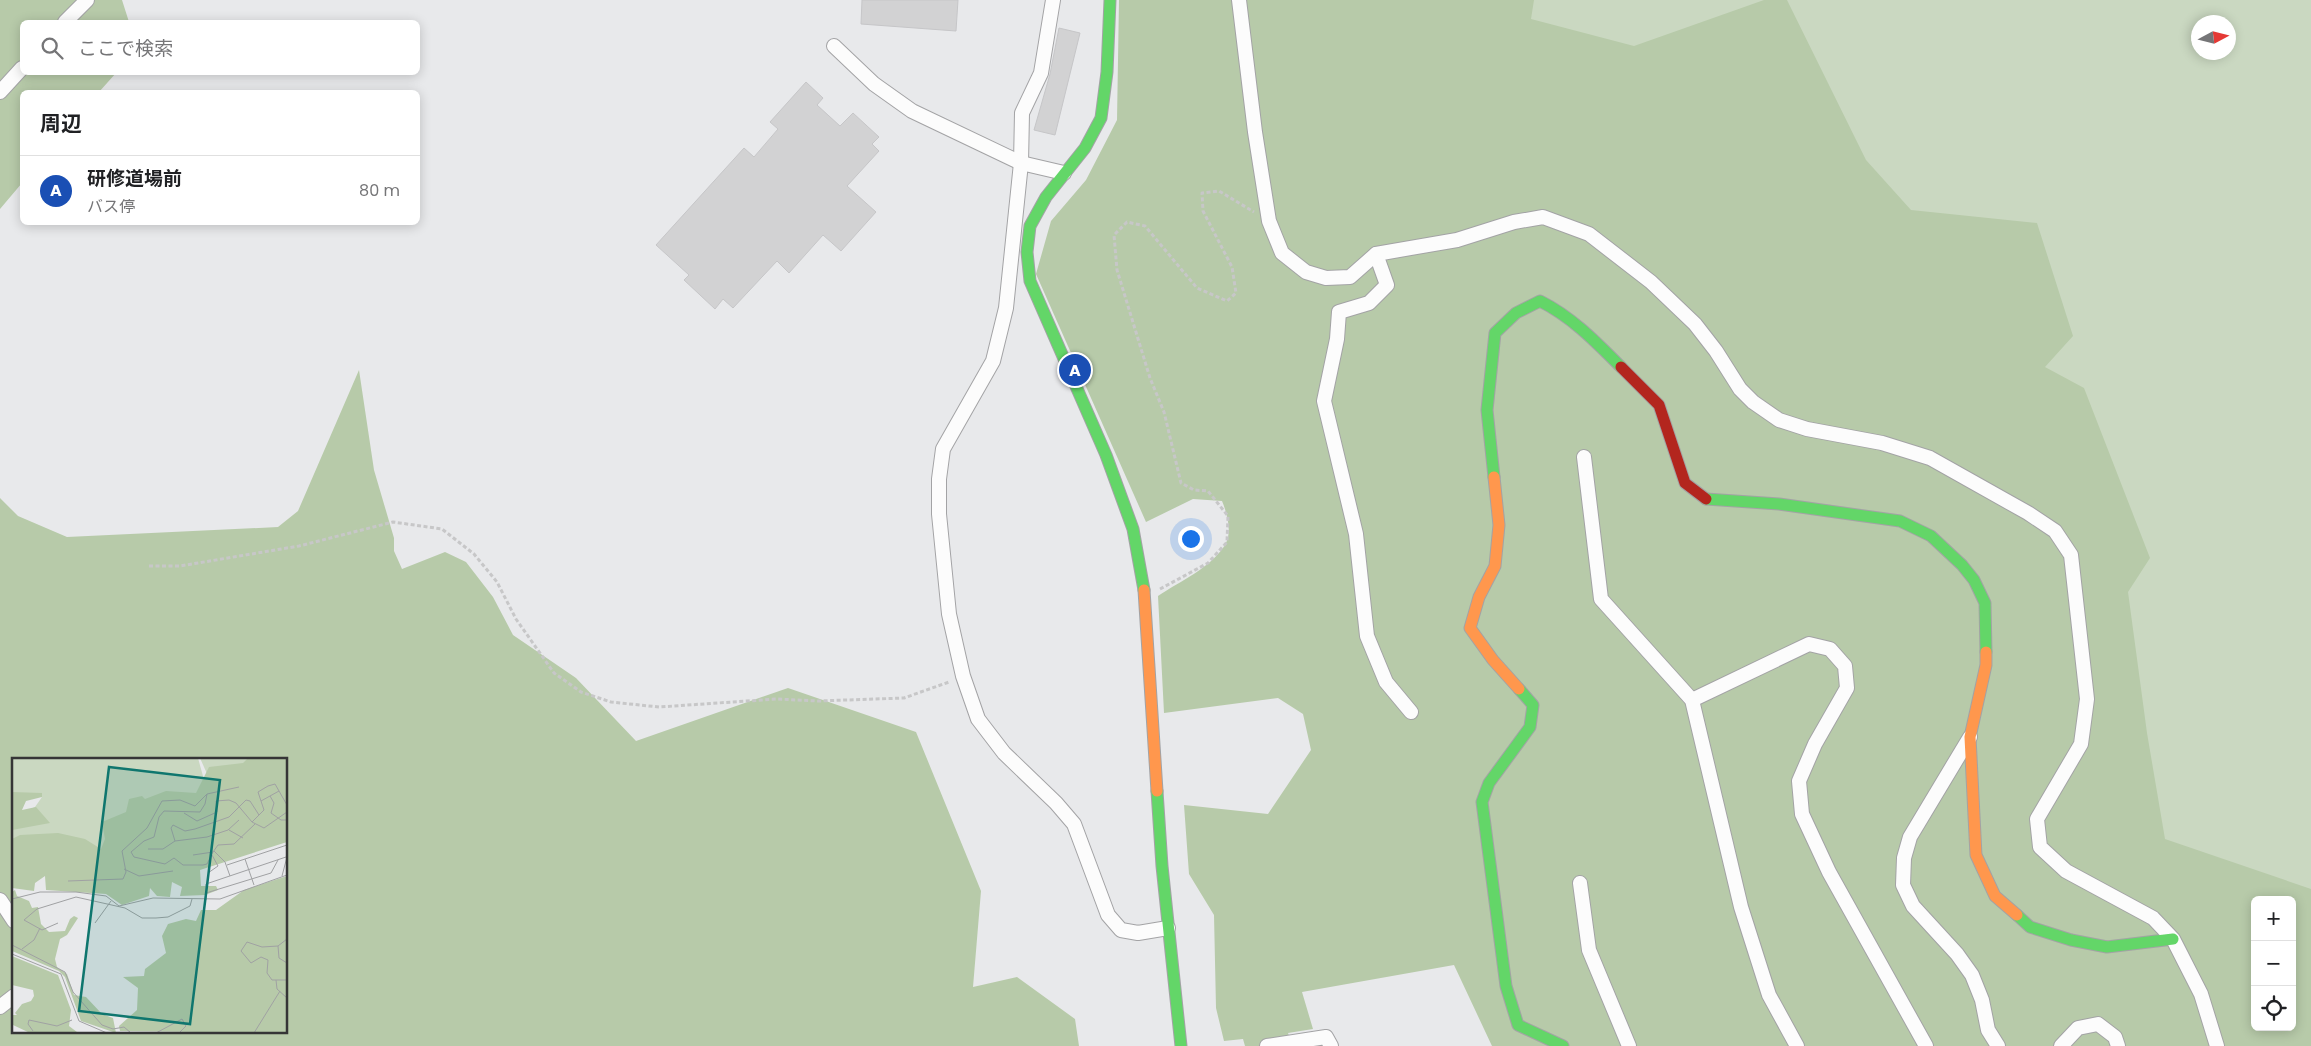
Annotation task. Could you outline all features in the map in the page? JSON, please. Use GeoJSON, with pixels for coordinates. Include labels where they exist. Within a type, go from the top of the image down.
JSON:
{"type":"FeatureCollection","features":[{"type":"Feature","properties":{"kind":"street"},"geometry":{"type":"LineString","coordinates":[[67,20],[87,0]]}},
{"type":"Feature","properties":{"kind":"street"},"geometry":{"type":"LineString","coordinates":[[1053,0],[1041,73],[1022,113],[1021,163],[1006,308],[993,361],[943,449],[939,479],[940,514],[949,614],[963,676],[978,719],[1004,753],[1056,803],[1074,824],[1108,915],[1121,930],[1138,933],[1168,928]]}},
{"type":"Feature","properties":{"kind":"street"},"geometry":{"type":"LineString","coordinates":[[1110,0],[1107,72],[1101,118],[1085,148],[1046,197],[1030,226],[1027,252],[1030,282],[1106,455],[1130,519],[1140,560],[1145,597],[1154,758],[1168,928],[1181,1046]]}},
{"type":"Feature","properties":{"kind":"street"},"geometry":{"type":"LineString","coordinates":[[1239,0],[1255,132],[1269,221],[1282,253],[1306,272],[1326,278],[1350,277],[1376,254],[1457,240],[1514,222],[1543,217],[1589,234],[1651,282],[1695,324],[1716,351],[1740,389],[1778,420],[1807,429],[1882,443],[1930,458],[2028,513],[2054,531],[2070,555],[2087,699],[2081,744],[2037,819],[2040,847],[2066,871],[2153,918],[2173,939],[2201,994],[2217,1046]]}},
{"type":"Feature","properties":{"kind":"street"},"geometry":{"type":"LineString","coordinates":[[834,46],[874,84],[912,110],[1021,163],[1064,173]]}},
{"type":"Feature","properties":{"kind":"street"},"geometry":{"type":"LineString","coordinates":[[0,92],[20,70]]}},
{"type":"Feature","properties":{"kind":"street"},"geometry":{"type":"LineString","coordinates":[[1376,254],[1387,285],[1369,303],[1339,312],[1337,339],[1324,401],[1356,534],[1367,636],[1386,682],[1411,712]]}},
{"type":"Feature","properties":{"kind":"street"},"geometry":{"type":"LineString","coordinates":[[1563,1046],[1518,1025],[1506,986],[1482,802],[1489,783],[1530,727],[1533,705],[1493,660],[1470,628],[1479,597],[1495,566],[1499,525],[1487,410],[1495,332],[1516,313],[1540,301],[1560,311],[1628,373],[1659,405],[1685,483],[1704,499],[1779,504],[1900,521],[1931,536],[1962,565],[1974,580],[1985,603],[1986,664],[1970,737],[1976,855],[1995,896],[2030,927],[2071,940],[2107,947],[2173,939]]}},
{"type":"Feature","properties":{"kind":"street"},"geometry":{"type":"LineString","coordinates":[[1584,457],[1601,599],[1692,700],[1741,907],[1769,995],[1797,1046]]}},
{"type":"Feature","properties":{"kind":"street"},"geometry":{"type":"LineString","coordinates":[[1692,700],[1809,644],[1830,649],[1845,666],[1847,688],[1815,744],[1799,781],[1802,814],[1829,872],[1926,1046]]}},
{"type":"Feature","properties":{"kind":"street"},"geometry":{"type":"LineString","coordinates":[[1970,737],[1910,837],[1904,858],[1903,885],[1912,906],[1957,954],[1972,976],[1982,1000],[1988,1030],[1998,1046]]}},
{"type":"Feature","properties":{"kind":"street"},"geometry":{"type":"LineString","coordinates":[[1580,883],[1589,950],[1629,1046]]}},
{"type":"Feature","properties":{"kind":"street"},"geometry":{"type":"LineString","coordinates":[[0,900],[12,918]]}},
{"type":"Feature","properties":{"kind":"street"},"geometry":{"type":"LineString","coordinates":[[0,1007],[12,998]]}},
{"type":"Feature","properties":{"kind":"street"},"geometry":{"type":"LineString","coordinates":[[2061,1046],[2078,1028],[2098,1024],[2115,1036],[2118,1046]]}},
{"type":"Feature","properties":{"kind":"street"},"geometry":{"type":"LineString","coordinates":[[1267,1046],[1326,1037],[1331,1046]]}},
{"type":"Feature","properties":{"kind":"path"},"geometry":{"type":"LineString","coordinates":[[1145,597],[1208,563],[1227,542],[1228,516],[1208,491],[1194,490],[1181,483],[1164,412],[1150,378],[1117,270],[1114,235],[1126,222],[1145,226],[1197,288],[1227,301],[1236,293],[1232,267],[1203,211],[1202,193],[1219,191],[1269,221]]}},
{"type":"Feature","properties":{"kind":"path"},"geometry":{"type":"LineString","coordinates":[[149,566],[180,566],[299,546],[393,522],[442,529],[474,554],[497,582],[516,619],[554,673],[581,692],[611,702],[659,707],[777,699],[818,701],[904,698],[963,676]]}},
{"type":"Feature","properties":{"kind":"green space"},"geometry":{"type":"Polygon","coordinates":[[[0,0],[122,0],[128,20],[20,20],[20,75],[114,75],[101,90],[20,90],[20,185],[0,209],[0,0]]]}},
{"type":"Feature","properties":{"kind":"green space"},"geometry":{"type":"Polygon","coordinates":[[[1119,0],[1534,0],[1531,19],[1634,46],[1764,0],[1787,0],[1866,160],[1911,210],[2037,223],[2073,336],[2045,367],[2084,388],[2150,558],[2128,592],[2147,733],[2165,839],[2311,889],[2311,1046],[1492,1046],[1454,965],[1302,992],[1313,1029],[1288,1033],[1293,1046],[1245,1046],[1243,1039],[1224,1041],[1216,1008],[1214,915],[1189,874],[1184,805],[1268,814],[1311,750],[1303,714],[1278,698],[1164,713],[1158,596],[1205,566],[1220,552],[1228,538],[1228,522],[1222,501],[1193,499],[1146,522],[1036,274],[1051,221],[1086,180],[1117,120],[1119,0]]]}},
{"type":"Feature","properties":{"kind":"green space"},"geometry":{"type":"Polygon","coordinates":[[[1486,0],[2311,0],[2311,905],[2296,901],[2296,896],[2251,896],[2251,905],[2233,926],[1486,0]]]}},
{"type":"Feature","properties":{"kind":"green space"},"geometry":{"type":"Polygon","coordinates":[[[359,370],[374,470],[394,538],[394,551],[402,569],[445,552],[466,562],[493,597],[513,635],[576,678],[636,741],[788,688],[916,732],[981,891],[973,987],[1017,977],[1075,1019],[1079,1046],[0,1046],[0,498],[18,516],[67,537],[278,527],[298,511],[359,370]]]}},
{"type":"Feature","properties":{"kind":"building"},"geometry":{"type":"Polygon","coordinates":[[[862,0],[958,0],[956,31],[861,24],[862,0]]]}},
{"type":"Feature","properties":{"kind":"building"},"geometry":{"type":"Polygon","coordinates":[[[1059,28],[1080,33],[1055,135],[1034,130],[1050,74],[1059,28]]]}},
{"type":"Feature","properties":{"kind":"building"},"geometry":{"type":"Polygon","coordinates":[[[806,82],[823,98],[817,105],[840,126],[853,113],[879,137],[872,144],[879,151],[847,186],[876,212],[841,251],[823,235],[789,273],[777,261],[733,308],[723,299],[715,309],[684,280],[689,275],[656,245],[744,148],[754,157],[778,129],[770,122],[806,82]]]}},
{"type":"Feature","properties":{"kind":"traffic: fast"},"geometry":{"type":"LineString","coordinates":[[1110,0],[1107,72],[1101,118],[1085,148],[1046,197],[1030,226],[1027,252],[1030,281],[1106,455],[1133,529],[1144,590]]}},
{"type":"Feature","properties":{"kind":"traffic: fast"},"geometry":{"type":"LineString","coordinates":[[1494,477],[1487,410],[1495,333],[1516,313],[1540,301],[1552,307],[1593,339],[1621,367]]}},
{"type":"Feature","properties":{"kind":"traffic: fast"},"geometry":{"type":"LineString","coordinates":[[1706,499],[1779,504],[1900,521],[1931,536],[1962,565],[1974,580],[1985,603],[1986,652]]}},
{"type":"Feature","properties":{"kind":"traffic: fast"},"geometry":{"type":"LineString","coordinates":[[1519,689],[1533,705],[1530,727],[1489,783],[1482,802],[1506,986],[1518,1025],[1563,1046]]}},
{"type":"Feature","properties":{"kind":"traffic: fast"},"geometry":{"type":"LineString","coordinates":[[1157,791],[1162,866],[1181,1046]]}},
{"type":"Feature","properties":{"kind":"traffic: fast"},"geometry":{"type":"LineString","coordinates":[[2017,915],[2030,927],[2071,940],[2107,947],[2173,939]]}},
{"type":"Feature","properties":{"kind":"traffic: slow"},"geometry":{"type":"LineString","coordinates":[[1494,477],[1499,525],[1495,566],[1479,597],[1470,628],[1493,660],[1519,689]]}},
{"type":"Feature","properties":{"kind":"traffic: slow"},"geometry":{"type":"LineString","coordinates":[[1144,590],[1157,791]]}},
{"type":"Feature","properties":{"kind":"traffic: slow"},"geometry":{"type":"LineString","coordinates":[[1986,652],[1986,665],[1970,737],[1976,855],[1995,896],[2017,915]]}},
{"type":"Feature","properties":{"kind":"traffic: jam"},"geometry":{"type":"LineString","coordinates":[[1621,367],[1659,405],[1685,483],[1706,499]]}},
{"type":"Feature","properties":{"kind":"place","name":"研修道場前"},"geometry":{"type":"Point","coordinates":[1075,370]}}]}
